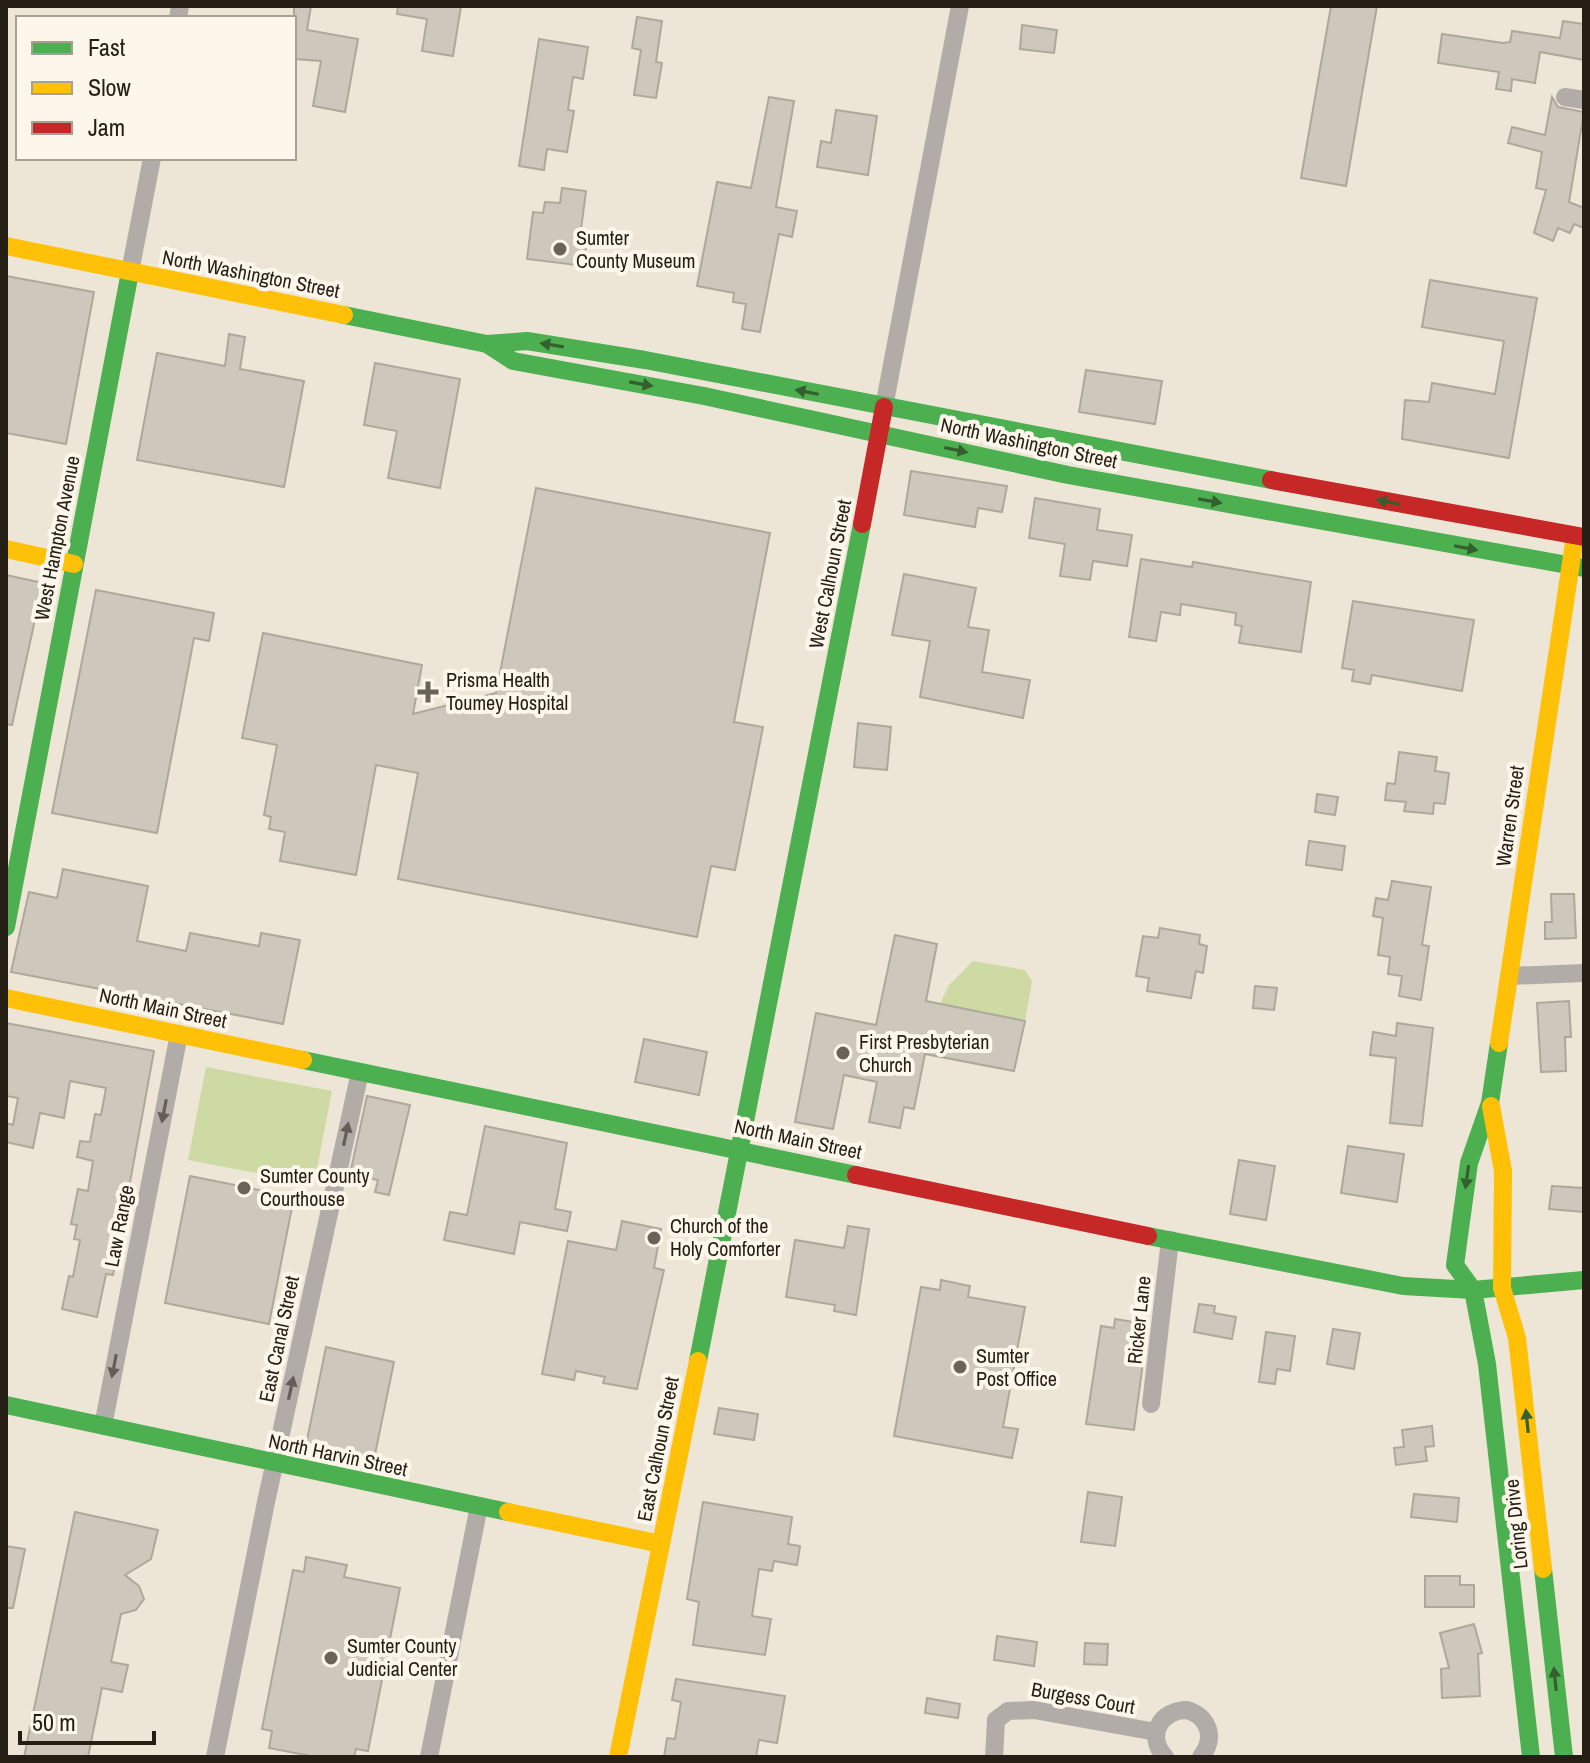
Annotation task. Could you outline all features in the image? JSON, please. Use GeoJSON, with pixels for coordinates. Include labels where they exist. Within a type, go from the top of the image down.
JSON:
{"type":"FeatureCollection","features":[{"type":"Feature","properties":{"kind":"main road","name":"North Washington Street"},"geometry":{"type":"LineString","coordinates":[[6,246],[487,344],[527,341],[631,358],[1579,536]]}},
{"type":"Feature","properties":{"kind":"main road","name":"West Hampton Avenue"},"geometry":{"type":"LineString","coordinates":[[6,927],[130,272]]}},
{"type":"Feature","properties":{"kind":"main road","name":"North Washington Street"},"geometry":{"type":"LineString","coordinates":[[487,344],[513,361],[704,396],[1068,475],[1577,567]]}},
{"type":"Feature","properties":{"kind":"main road","name":"West Calhoun Street"},"geometry":{"type":"LineString","coordinates":[[742,1149],[884,407]]}},
{"type":"Feature","properties":{"kind":"main road","name":"Warren Street"},"geometry":{"type":"LineString","coordinates":[[1473,1290],[1455,1265],[1469,1163],[1490,1103],[1577,567],[1579,536]]}},
{"type":"Feature","properties":{"kind":"main road"},"geometry":{"type":"LineString","coordinates":[[6,549],[74,564]]}},
{"type":"Feature","properties":{"kind":"main road","name":"North Main Street"},"geometry":{"type":"LineString","coordinates":[[6,998],[1403,1286],[1473,1290],[1584,1280]]}},
{"type":"Feature","properties":{"kind":"main road","name":"Warren Street"},"geometry":{"type":"LineString","coordinates":[[1490,1103],[1503,1171],[1502,1288]]}},
{"type":"Feature","properties":{"kind":"main road","name":"East Calhoun Street"},"geometry":{"type":"LineString","coordinates":[[618,1757],[742,1149]]}},
{"type":"Feature","properties":{"kind":"main road","name":"Loring Drive"},"geometry":{"type":"LineString","coordinates":[[1502,1288],[1511,1312],[1520,1362],[1564,1757]]}},
{"type":"Feature","properties":{"kind":"main road","name":"Loring Drive"},"geometry":{"type":"LineString","coordinates":[[1473,1290],[1487,1364],[1531,1757]]}},
{"type":"Feature","properties":{"kind":"main road","name":"North Harvin Street"},"geometry":{"type":"LineString","coordinates":[[6,1405],[661,1544]]}},
{"type":"Feature","properties":{"kind":"street","name":"West Calhoun Street"},"geometry":{"type":"LineString","coordinates":[[884,407],[960,6]]}},
{"type":"Feature","properties":{"kind":"street","name":"West Hampton Avenue"},"geometry":{"type":"LineString","coordinates":[[130,272],[152,160]]}},
{"type":"Feature","properties":{"kind":"street"},"geometry":{"type":"LineString","coordinates":[[1509,976],[1584,973]]}},
{"type":"Feature","properties":{"kind":"street","name":"Law Range"},"geometry":{"type":"LineString","coordinates":[[103,1426],[179,1034]]}},
{"type":"Feature","properties":{"kind":"street","name":"East Canal Street"},"geometry":{"type":"LineString","coordinates":[[215,1757],[274,1464],[360,1072]]}},
{"type":"Feature","properties":{"kind":"street","name":"Ricker Lane"},"geometry":{"type":"LineString","coordinates":[[1151,1404],[1170,1240]]}},
{"type":"Feature","properties":{"kind":"street"},"geometry":{"type":"LineString","coordinates":[[429,1757],[479,1506]]}},
{"type":"Feature","properties":{"kind":"street","name":"Burgess Court"},"geometry":{"type":"LineString","coordinates":[[994,1757],[996,1720],[1018,1709],[1156,1732]]}},
{"type":"Feature","properties":{"kind":"street","name":"Burgess Court"},"geometry":{"type":"LineString","coordinates":[[1165,1757],[1157,1748],[1156,1732],[1161,1720],[1172,1711],[1195,1712],[1206,1722],[1210,1735],[1201,1757]]}},
{"type":"Feature","properties":{"kind":"green space"},"geometry":{"type":"Polygon","coordinates":[[[973,961],[1025,970],[1032,981],[1025,1021],[940,1004],[949,985],[973,961]]]}},
{"type":"Feature","properties":{"kind":"green space"},"geometry":{"type":"Polygon","coordinates":[[[206,1067],[332,1091],[314,1184],[188,1160],[206,1067]]]}},
{"type":"Feature","properties":{"kind":"building"},"geometry":{"type":"Polygon","coordinates":[[[294,6],[311,6],[307,30],[358,39],[345,112],[313,106],[321,61],[296,59],[294,6]]]}},
{"type":"Feature","properties":{"kind":"building"},"geometry":{"type":"Polygon","coordinates":[[[398,6],[461,6],[453,56],[422,51],[427,19],[397,14],[398,6]]]}},
{"type":"Feature","properties":{"kind":"building"},"geometry":{"type":"Polygon","coordinates":[[[1331,6],[1377,6],[1346,186],[1301,178],[1331,6]]]}},
{"type":"Feature","properties":{"kind":"building"},"geometry":{"type":"Polygon","coordinates":[[[637,17],[662,21],[656,62],[662,63],[656,98],[634,95],[641,50],[632,48],[637,17]]]}},
{"type":"Feature","properties":{"kind":"building"},"geometry":{"type":"Polygon","coordinates":[[[1563,21],[1584,24],[1584,60],[1540,52],[1535,83],[1512,79],[1511,91],[1496,89],[1499,72],[1438,63],[1442,34],[1503,43],[1510,42],[1512,31],[1560,38],[1563,21]]]}},
{"type":"Feature","properties":{"kind":"building"},"geometry":{"type":"Polygon","coordinates":[[[1022,25],[1057,30],[1054,53],[1020,49],[1022,25]]]}},
{"type":"Feature","properties":{"kind":"building"},"geometry":{"type":"Polygon","coordinates":[[[539,39],[588,47],[583,79],[573,77],[568,110],[574,111],[567,152],[547,149],[544,170],[519,166],[539,39]]]}},
{"type":"Feature","properties":{"kind":"building"},"geometry":{"type":"Polygon","coordinates":[[[769,97],[794,101],[776,207],[797,211],[792,237],[779,234],[760,332],[742,329],[746,304],[733,302],[734,293],[697,286],[717,182],[751,188],[769,97]]]}},
{"type":"Feature","properties":{"kind":"building"},"geometry":{"type":"Polygon","coordinates":[[[1552,97],[1558,107],[1584,112],[1569,202],[1584,208],[1584,228],[1574,224],[1570,233],[1558,228],[1553,241],[1534,233],[1546,190],[1536,188],[1542,152],[1508,143],[1512,127],[1545,135],[1552,97]]]}},
{"type":"Feature","properties":{"kind":"building"},"geometry":{"type":"Polygon","coordinates":[[[836,110],[877,116],[868,175],[817,167],[821,141],[831,143],[836,110]]]}},
{"type":"Feature","properties":{"kind":"building"},"geometry":{"type":"Polygon","coordinates":[[[562,188],[586,191],[580,237],[587,238],[585,254],[577,253],[576,265],[527,259],[533,212],[543,213],[545,202],[560,203],[562,188]]]}},
{"type":"Feature","properties":{"kind":"building"},"geometry":{"type":"Polygon","coordinates":[[[6,276],[94,292],[66,444],[6,433],[6,276]]]}},
{"type":"Feature","properties":{"kind":"building"},"geometry":{"type":"Polygon","coordinates":[[[1430,280],[1537,298],[1509,458],[1402,439],[1405,400],[1429,402],[1432,383],[1495,394],[1504,341],[1422,327],[1430,280]]]}},
{"type":"Feature","properties":{"kind":"building"},"geometry":{"type":"Polygon","coordinates":[[[229,334],[245,337],[240,369],[304,381],[284,487],[137,460],[157,353],[225,366],[229,334]]]}},
{"type":"Feature","properties":{"kind":"building"},"geometry":{"type":"Polygon","coordinates":[[[375,363],[460,379],[440,488],[388,478],[397,431],[364,425],[375,363]]]}},
{"type":"Feature","properties":{"kind":"building"},"geometry":{"type":"Polygon","coordinates":[[[1086,370],[1162,381],[1155,424],[1079,412],[1086,370]]]}},
{"type":"Feature","properties":{"kind":"building"},"geometry":{"type":"Polygon","coordinates":[[[911,471],[1007,486],[1002,512],[978,508],[975,527],[904,515],[911,471]]]}},
{"type":"Feature","properties":{"kind":"building"},"geometry":{"type":"Polygon","coordinates":[[[536,488],[770,533],[734,722],[763,727],[735,870],[711,866],[697,937],[398,879],[418,773],[376,765],[356,875],[280,861],[285,832],[269,829],[271,817],[264,815],[277,745],[242,738],[263,633],[422,665],[413,714],[496,693],[536,488]]]}},
{"type":"Feature","properties":{"kind":"building"},"geometry":{"type":"Polygon","coordinates":[[[1035,498],[1100,509],[1097,530],[1132,535],[1127,566],[1093,561],[1090,580],[1060,576],[1065,544],[1029,538],[1035,498]]]}},
{"type":"Feature","properties":{"kind":"building"},"geometry":{"type":"Polygon","coordinates":[[[1141,559],[1192,567],[1193,562],[1311,582],[1301,652],[1239,643],[1242,626],[1235,625],[1236,613],[1181,604],[1180,615],[1161,612],[1156,641],[1129,637],[1141,559]]]}},
{"type":"Feature","properties":{"kind":"building"},"geometry":{"type":"Polygon","coordinates":[[[904,574],[976,588],[968,627],[989,630],[982,672],[1030,680],[1023,718],[920,697],[930,641],[892,635],[904,574]]]}},
{"type":"Feature","properties":{"kind":"building"},"geometry":{"type":"Polygon","coordinates":[[[6,575],[43,583],[12,725],[6,724],[6,575]]]}},
{"type":"Feature","properties":{"kind":"building"},"geometry":{"type":"Polygon","coordinates":[[[96,590],[214,613],[209,641],[194,638],[157,833],[52,813],[96,590]]]}},
{"type":"Feature","properties":{"kind":"building"},"geometry":{"type":"Polygon","coordinates":[[[1353,601],[1474,620],[1462,691],[1372,675],[1370,684],[1352,681],[1354,670],[1342,668],[1353,601]]]}},
{"type":"Feature","properties":{"kind":"building"},"geometry":{"type":"Polygon","coordinates":[[[858,723],[891,727],[887,770],[854,767],[858,723]]]}},
{"type":"Feature","properties":{"kind":"building"},"geometry":{"type":"Polygon","coordinates":[[[1399,752],[1437,757],[1435,771],[1449,773],[1445,804],[1434,803],[1433,814],[1404,811],[1406,802],[1385,800],[1387,783],[1395,784],[1399,752]]]}},
{"type":"Feature","properties":{"kind":"building"},"geometry":{"type":"Polygon","coordinates":[[[1317,794],[1338,797],[1335,815],[1315,812],[1317,794]]]}},
{"type":"Feature","properties":{"kind":"building"},"geometry":{"type":"Polygon","coordinates":[[[1309,841],[1345,846],[1342,870],[1306,865],[1309,841]]]}},
{"type":"Feature","properties":{"kind":"building"},"geometry":{"type":"Polygon","coordinates":[[[63,869],[148,886],[137,941],[186,951],[190,933],[259,946],[261,933],[300,940],[283,1024],[11,972],[29,892],[57,898],[63,869]]]}},
{"type":"Feature","properties":{"kind":"building"},"geometry":{"type":"Polygon","coordinates":[[[1392,881],[1431,887],[1422,945],[1429,946],[1421,1000],[1399,996],[1402,976],[1388,974],[1390,957],[1378,955],[1383,918],[1373,916],[1376,898],[1388,900],[1392,881]]]}},
{"type":"Feature","properties":{"kind":"building"},"geometry":{"type":"Polygon","coordinates":[[[1551,894],[1574,894],[1576,938],[1545,939],[1545,922],[1552,922],[1551,894]]]}},
{"type":"Feature","properties":{"kind":"building"},"geometry":{"type":"Polygon","coordinates":[[[1160,928],[1200,935],[1199,944],[1207,946],[1203,973],[1196,971],[1191,998],[1147,991],[1149,978],[1136,976],[1143,936],[1158,938],[1160,928]]]}},
{"type":"Feature","properties":{"kind":"building"},"geometry":{"type":"Polygon","coordinates":[[[895,935],[937,944],[926,1001],[1025,1021],[1014,1071],[925,1054],[914,1109],[904,1107],[900,1128],[869,1122],[877,1082],[844,1075],[833,1129],[795,1122],[816,1013],[876,1025],[895,935]]]}},
{"type":"Feature","properties":{"kind":"building"},"geometry":{"type":"Polygon","coordinates":[[[1255,986],[1277,988],[1274,1010],[1253,1008],[1255,986]]]}},
{"type":"Feature","properties":{"kind":"building"},"geometry":{"type":"Polygon","coordinates":[[[1569,1001],[1571,1037],[1565,1037],[1566,1071],[1541,1072],[1537,1003],[1569,1001]]]}},
{"type":"Feature","properties":{"kind":"building"},"geometry":{"type":"Polygon","coordinates":[[[6,1023],[154,1051],[113,1275],[106,1274],[97,1317],[62,1309],[69,1276],[73,1277],[80,1240],[74,1239],[77,1225],[71,1224],[78,1189],[88,1191],[93,1161],[77,1157],[80,1141],[90,1142],[95,1114],[101,1115],[106,1088],[70,1081],[64,1118],[40,1113],[33,1148],[6,1142],[6,1123],[13,1125],[18,1098],[6,1096],[6,1023]]]}},
{"type":"Feature","properties":{"kind":"building"},"geometry":{"type":"Polygon","coordinates":[[[1397,1023],[1433,1028],[1422,1126],[1390,1123],[1396,1058],[1370,1055],[1373,1032],[1396,1036],[1397,1023]]]}},
{"type":"Feature","properties":{"kind":"building"},"geometry":{"type":"Polygon","coordinates":[[[644,1039],[707,1052],[699,1095],[635,1082],[644,1039]]]}},
{"type":"Feature","properties":{"kind":"building"},"geometry":{"type":"Polygon","coordinates":[[[367,1096],[410,1105],[389,1195],[375,1192],[378,1180],[350,1174],[367,1096]]]}},
{"type":"Feature","properties":{"kind":"building"},"geometry":{"type":"Polygon","coordinates":[[[485,1126],[567,1143],[555,1209],[571,1212],[567,1231],[520,1222],[514,1254],[444,1240],[450,1212],[467,1215],[485,1126]]]}},
{"type":"Feature","properties":{"kind":"building"},"geometry":{"type":"Polygon","coordinates":[[[1348,1146],[1404,1154],[1397,1202],[1341,1193],[1348,1146]]]}},
{"type":"Feature","properties":{"kind":"building"},"geometry":{"type":"Polygon","coordinates":[[[1239,1160],[1275,1166],[1266,1220],[1230,1214],[1239,1160]]]}},
{"type":"Feature","properties":{"kind":"building","name":"Sumter County Courthouse"},"geometry":{"type":"Polygon","coordinates":[[[190,1176],[294,1197],[269,1324],[165,1303],[190,1176]]]}},
{"type":"Feature","properties":{"kind":"building"},"geometry":{"type":"Polygon","coordinates":[[[1552,1186],[1584,1188],[1584,1212],[1549,1209],[1552,1186]]]}},
{"type":"Feature","properties":{"kind":"building"},"geometry":{"type":"Polygon","coordinates":[[[622,1221],[661,1229],[654,1268],[664,1270],[637,1389],[603,1383],[605,1377],[576,1371],[574,1380],[542,1374],[568,1241],[616,1250],[622,1221]]]}},
{"type":"Feature","properties":{"kind":"building"},"geometry":{"type":"Polygon","coordinates":[[[848,1226],[869,1229],[856,1315],[834,1311],[835,1305],[786,1297],[795,1240],[844,1248],[848,1226]]]}},
{"type":"Feature","properties":{"kind":"building","name":"Sumter Post Office"},"geometry":{"type":"Polygon","coordinates":[[[941,1280],[970,1286],[968,1297],[1025,1307],[1003,1427],[1018,1429],[1012,1458],[894,1436],[921,1287],[940,1290],[941,1280]]]}},
{"type":"Feature","properties":{"kind":"building"},"geometry":{"type":"Polygon","coordinates":[[[1199,1304],[1215,1306],[1214,1313],[1236,1317],[1232,1339],[1194,1332],[1199,1304]]]}},
{"type":"Feature","properties":{"kind":"building"},"geometry":{"type":"Polygon","coordinates":[[[1115,1319],[1134,1322],[1133,1329],[1147,1332],[1134,1430],[1086,1424],[1101,1326],[1114,1328],[1115,1319]]]}},
{"type":"Feature","properties":{"kind":"building"},"geometry":{"type":"Polygon","coordinates":[[[1333,1329],[1360,1333],[1354,1369],[1327,1364],[1333,1329]]]}},
{"type":"Feature","properties":{"kind":"building"},"geometry":{"type":"Polygon","coordinates":[[[1266,1332],[1295,1336],[1290,1371],[1277,1369],[1275,1384],[1259,1382],[1266,1332]]]}},
{"type":"Feature","properties":{"kind":"building"},"geometry":{"type":"Polygon","coordinates":[[[326,1347],[394,1362],[374,1459],[306,1445],[326,1347]]]}},
{"type":"Feature","properties":{"kind":"building"},"geometry":{"type":"Polygon","coordinates":[[[719,1408],[758,1414],[754,1440],[714,1434],[719,1408]]]}},
{"type":"Feature","properties":{"kind":"building"},"geometry":{"type":"Polygon","coordinates":[[[1432,1426],[1434,1446],[1425,1447],[1427,1461],[1396,1465],[1394,1448],[1404,1447],[1402,1430],[1432,1426]]]}},
{"type":"Feature","properties":{"kind":"building"},"geometry":{"type":"Polygon","coordinates":[[[1088,1492],[1122,1497],[1115,1546],[1081,1542],[1088,1492]]]}},
{"type":"Feature","properties":{"kind":"building"},"geometry":{"type":"Polygon","coordinates":[[[1414,1494],[1459,1498],[1457,1522],[1411,1517],[1414,1494]]]}},
{"type":"Feature","properties":{"kind":"building"},"geometry":{"type":"Polygon","coordinates":[[[703,1502],[792,1517],[788,1544],[800,1546],[797,1565],[774,1561],[772,1571],[759,1569],[752,1616],[771,1619],[765,1655],[693,1645],[699,1602],[687,1599],[703,1502]]]}},
{"type":"Feature","properties":{"kind":"building"},"geometry":{"type":"Polygon","coordinates":[[[75,1512],[158,1530],[151,1559],[125,1575],[139,1586],[144,1599],[136,1610],[121,1614],[111,1662],[128,1665],[122,1692],[102,1688],[88,1757],[24,1757],[75,1512]]]}},
{"type":"Feature","properties":{"kind":"building"},"geometry":{"type":"Polygon","coordinates":[[[6,1546],[25,1549],[13,1608],[6,1608],[6,1546]]]}},
{"type":"Feature","properties":{"kind":"building","name":"Sumter County Judicial Center"},"geometry":{"type":"Polygon","coordinates":[[[306,1557],[347,1565],[344,1577],[400,1588],[368,1751],[356,1749],[354,1757],[316,1757],[269,1748],[272,1731],[262,1729],[293,1570],[304,1572],[306,1557]]]}},
{"type":"Feature","properties":{"kind":"building"},"geometry":{"type":"Polygon","coordinates":[[[1425,1576],[1460,1576],[1460,1585],[1474,1585],[1474,1607],[1425,1607],[1425,1576]]]}},
{"type":"Feature","properties":{"kind":"building"},"geometry":{"type":"Polygon","coordinates":[[[1474,1624],[1482,1653],[1478,1654],[1480,1696],[1442,1698],[1441,1669],[1449,1668],[1440,1633],[1474,1624]]]}},
{"type":"Feature","properties":{"kind":"building"},"geometry":{"type":"Polygon","coordinates":[[[997,1636],[1037,1642],[1034,1666],[994,1660],[997,1636]]]}},
{"type":"Feature","properties":{"kind":"building"},"geometry":{"type":"Polygon","coordinates":[[[1085,1643],[1108,1644],[1107,1665],[1084,1664],[1085,1643]]]}},
{"type":"Feature","properties":{"kind":"building"},"geometry":{"type":"Polygon","coordinates":[[[676,1679],[785,1696],[777,1743],[759,1740],[756,1757],[664,1757],[667,1738],[675,1739],[681,1702],[672,1700],[676,1679]]]}},
{"type":"Feature","properties":{"kind":"building"},"geometry":{"type":"Polygon","coordinates":[[[927,1698],[960,1704],[958,1718],[925,1713],[927,1698]]]}},
{"type":"Feature","properties":{"kind":"traffic: fast"},"geometry":{"type":"LineString","coordinates":[[6,927],[130,272]]}},
{"type":"Feature","properties":{"kind":"traffic: fast"},"geometry":{"type":"LineString","coordinates":[[344,315],[487,344],[527,341],[645,360],[1271,480]]}},
{"type":"Feature","properties":{"kind":"traffic: fast"},"geometry":{"type":"LineString","coordinates":[[487,344],[513,361],[704,396],[1068,475],[1584,568]]}},
{"type":"Feature","properties":{"kind":"traffic: fast"},"geometry":{"type":"LineString","coordinates":[[698,1361],[862,524]]}},
{"type":"Feature","properties":{"kind":"traffic: fast"},"geometry":{"type":"LineString","coordinates":[[1499,1043],[1490,1103],[1469,1163],[1455,1265],[1473,1290],[1487,1364],[1531,1757]]}},
{"type":"Feature","properties":{"kind":"traffic: fast"},"geometry":{"type":"LineString","coordinates":[[303,1060],[856,1175]]}},
{"type":"Feature","properties":{"kind":"traffic: fast"},"geometry":{"type":"LineString","coordinates":[[1148,1236],[1403,1286],[1473,1290],[1584,1280]]}},
{"type":"Feature","properties":{"kind":"traffic: fast"},"geometry":{"type":"LineString","coordinates":[[6,1405],[508,1512]]}},
{"type":"Feature","properties":{"kind":"traffic: fast"},"geometry":{"type":"LineString","coordinates":[[1543,1569],[1564,1757]]}},
{"type":"Feature","properties":{"kind":"traffic: slow"},"geometry":{"type":"LineString","coordinates":[[6,246],[344,315]]}},
{"type":"Feature","properties":{"kind":"traffic: slow"},"geometry":{"type":"LineString","coordinates":[[1499,1043],[1575,536]]}},
{"type":"Feature","properties":{"kind":"traffic: slow"},"geometry":{"type":"LineString","coordinates":[[6,549],[74,564]]}},
{"type":"Feature","properties":{"kind":"traffic: slow"},"geometry":{"type":"LineString","coordinates":[[6,998],[303,1060]]}},
{"type":"Feature","properties":{"kind":"traffic: slow"},"geometry":{"type":"LineString","coordinates":[[1491,1106],[1503,1171],[1502,1288],[1517,1338],[1543,1569]]}},
{"type":"Feature","properties":{"kind":"traffic: slow"},"geometry":{"type":"LineString","coordinates":[[618,1757],[698,1361]]}},
{"type":"Feature","properties":{"kind":"traffic: slow"},"geometry":{"type":"LineString","coordinates":[[508,1512],[661,1544]]}},
{"type":"Feature","properties":{"kind":"traffic: jam"},"geometry":{"type":"LineString","coordinates":[[862,524],[884,407]]}},
{"type":"Feature","properties":{"kind":"traffic: jam"},"geometry":{"type":"LineString","coordinates":[[1271,480],[1584,537]]}},
{"type":"Feature","properties":{"kind":"traffic: jam"},"geometry":{"type":"LineString","coordinates":[[856,1175],[1148,1236]]}},
{"type":"Feature","properties":{"kind":"place","name":"Sumter County Museum"},"geometry":{"type":"Point","coordinates":[560,249]}},
{"type":"Feature","properties":{"kind":"place","name":"Prisma Health Toumey Hospital"},"geometry":{"type":"Point","coordinates":[428,692]}},
{"type":"Feature","properties":{"kind":"place","name":"First Presbyterian Church"},"geometry":{"type":"Point","coordinates":[843,1053]}},
{"type":"Feature","properties":{"kind":"place","name":"Sumter County Courthouse"},"geometry":{"type":"Point","coordinates":[244,1188]}},
{"type":"Feature","properties":{"kind":"place","name":"Church of the Holy Comforter"},"geometry":{"type":"Point","coordinates":[654,1238]}},
{"type":"Feature","properties":{"kind":"place","name":"Sumter Post Office"},"geometry":{"type":"Point","coordinates":[960,1367]}},
{"type":"Feature","properties":{"kind":"place","name":"Sumter County Judicial Center"},"geometry":{"type":"Point","coordinates":[331,1658]}}]}
